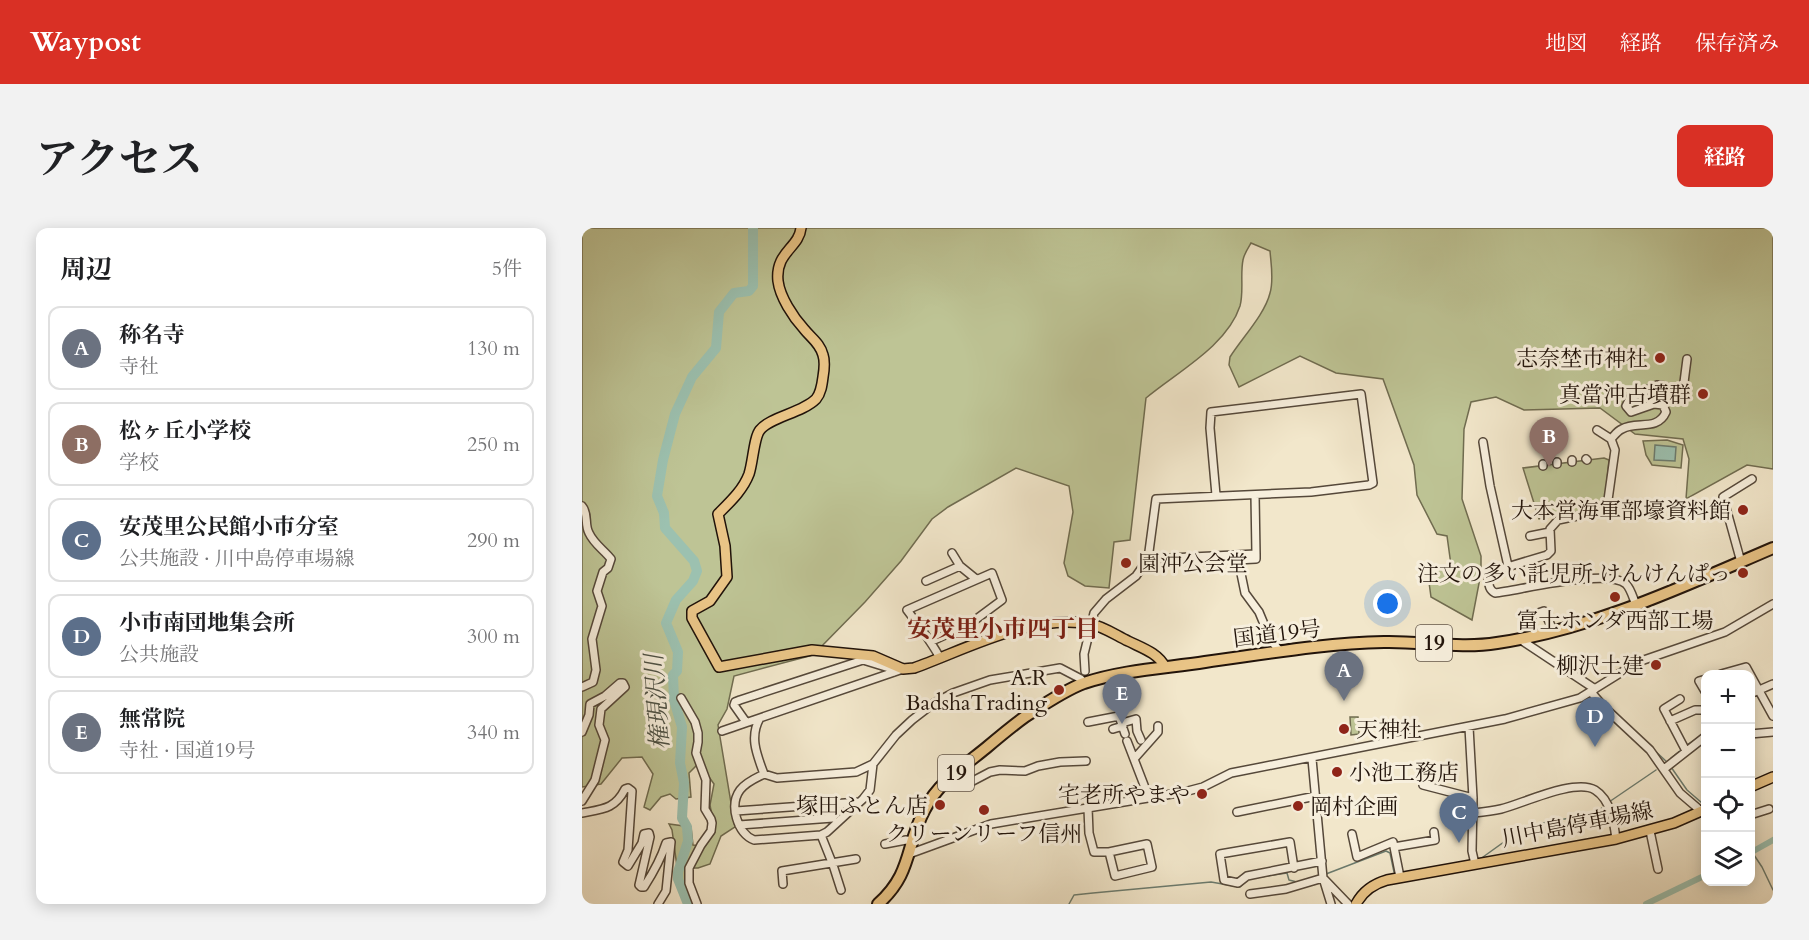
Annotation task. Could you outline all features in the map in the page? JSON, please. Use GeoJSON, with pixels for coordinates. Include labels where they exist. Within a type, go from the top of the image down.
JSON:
{"type":"FeatureCollection","features":[{"type":"Feature","properties":{"kind":"highway","name":"国道19号"},"geometry":{"type":"LineString","coordinates":[[878,904],[900,880],[920,818],[927,804],[941,786],[1024,718],[1083,684],[1165,667],[1373,642],[1485,644],[1521,638],[1636,605],[1773,548]]}},
{"type":"Feature","properties":{"kind":"main road"},"geometry":{"type":"LineString","coordinates":[[801,228],[800,234],[779,262],[778,281],[785,300],[804,329],[816,341],[824,356],[822,387],[817,398],[804,407],[760,429],[755,439],[755,453],[744,486],[718,514],[725,546],[727,577],[710,601],[693,611],[692,618],[719,667],[812,650],[873,656],[898,670],[914,668],[1013,630],[1059,623],[1092,624],[1150,652],[1160,658],[1165,667]]}},
{"type":"Feature","properties":{"kind":"main road"},"geometry":{"type":"LineString","coordinates":[[1755,785],[1773,777]]}},
{"type":"Feature","properties":{"kind":"main road","name":"川中島停車場線"},"geometry":{"type":"LineString","coordinates":[[1356,904],[1371,886],[1400,877],[1616,839],[1650,831],[1701,811]]}},
{"type":"Feature","properties":{"kind":"street"},"geometry":{"type":"LineString","coordinates":[[1611,439],[1622,428],[1652,424],[1663,418],[1666,412],[1663,405],[1654,404],[1631,412],[1626,406],[1627,402],[1630,398],[1657,385],[1683,390],[1687,359]]}},
{"type":"Feature","properties":{"kind":"street"},"geometry":{"type":"LineString","coordinates":[[1085,671],[1084,654],[1094,613],[1106,599],[1136,576],[1148,559],[1156,499],[1311,492],[1373,483],[1361,394],[1211,412],[1210,428],[1216,495]]}},
{"type":"Feature","properties":{"kind":"street"},"geometry":{"type":"LineString","coordinates":[[1597,430],[1611,439],[1615,450],[1607,507],[1601,511],[1561,518],[1552,525],[1551,551],[1547,555],[1494,571],[1488,576],[1491,590],[1496,593],[1594,578],[1618,579],[1626,584],[1636,605]]}},
{"type":"Feature","properties":{"kind":"street"},"geometry":{"type":"LineString","coordinates":[[1483,442],[1490,486],[1508,566]]}},
{"type":"Feature","properties":{"kind":"street"},"geometry":{"type":"LineString","coordinates":[[1741,562],[1723,497],[1752,479]]}},
{"type":"Feature","properties":{"kind":"street"},"geometry":{"type":"LineString","coordinates":[[1255,495],[1256,559],[1236,560],[1236,562],[1239,564],[1245,593],[1259,612],[1271,641],[1281,652]]}},
{"type":"Feature","properties":{"kind":"street"},"geometry":{"type":"LineString","coordinates":[[582,506],[590,535],[611,559],[597,591],[602,606],[592,639],[596,670],[593,682],[582,687]]}},
{"type":"Feature","properties":{"kind":"street"},"geometry":{"type":"LineString","coordinates":[[1530,537],[1550,532]]}},
{"type":"Feature","properties":{"kind":"street"},"geometry":{"type":"LineString","coordinates":[[952,553],[960,566],[976,579]]}},
{"type":"Feature","properties":{"kind":"street"},"geometry":{"type":"LineString","coordinates":[[1148,559],[1256,554]]}},
{"type":"Feature","properties":{"kind":"street"},"geometry":{"type":"LineString","coordinates":[[926,581],[960,566]]}},
{"type":"Feature","properties":{"kind":"street"},"geometry":{"type":"LineString","coordinates":[[932,641],[971,623],[1002,600],[992,573],[907,610],[927,638],[932,641],[940,658]]}},
{"type":"Feature","properties":{"kind":"street"},"geometry":{"type":"LineString","coordinates":[[909,854],[991,824],[1203,787],[1231,773],[1469,727],[1580,698],[1638,662],[1725,632],[1773,604]]}},
{"type":"Feature","properties":{"kind":"street"},"geometry":{"type":"LineString","coordinates":[[1524,618],[1544,611],[1553,630]]}},
{"type":"Feature","properties":{"kind":"street"},"geometry":{"type":"LineString","coordinates":[[1521,638],[1593,691],[1617,721],[1667,766],[1680,793],[1701,809]]}},
{"type":"Feature","properties":{"kind":"street"},"geometry":{"type":"LineString","coordinates":[[746,722],[734,705],[735,702],[863,660],[898,670]]}},
{"type":"Feature","properties":{"kind":"street"},"geometry":{"type":"LineString","coordinates":[[873,764],[870,790],[821,835],[754,840],[747,837],[736,819],[738,793],[743,786],[764,774],[777,777],[856,772],[873,764],[912,720],[934,703],[953,693],[990,680],[1060,668],[1081,679],[1083,684]]}},
{"type":"Feature","properties":{"kind":"street"},"geometry":{"type":"LineString","coordinates":[[722,731],[898,670]]}},
{"type":"Feature","properties":{"kind":"street"},"geometry":{"type":"LineString","coordinates":[[582,732],[589,715],[590,704],[623,683],[624,687],[601,709],[600,725],[605,740],[595,780],[582,801]]}},
{"type":"Feature","properties":{"kind":"street"},"geometry":{"type":"LineString","coordinates":[[1755,683],[1773,716]]}},
{"type":"Feature","properties":{"kind":"street"},"geometry":{"type":"LineString","coordinates":[[1755,692],[1773,684]]}},
{"type":"Feature","properties":{"kind":"street"},"geometry":{"type":"LineString","coordinates":[[681,698],[698,733],[696,753],[706,780],[705,809],[712,823],[711,831],[700,845],[689,868],[689,883],[697,904]]}},
{"type":"Feature","properties":{"kind":"street"},"geometry":{"type":"LineString","coordinates":[[1680,699],[1664,709],[1686,752]]}},
{"type":"Feature","properties":{"kind":"street"},"geometry":{"type":"LineString","coordinates":[[1670,721],[1695,710],[1701,710]]}},
{"type":"Feature","properties":{"kind":"street"},"geometry":{"type":"LineString","coordinates":[[1088,722],[1119,716],[1149,798]]}},
{"type":"Feature","properties":{"kind":"street"},"geometry":{"type":"LineString","coordinates":[[760,718],[753,734],[764,774]]}},
{"type":"Feature","properties":{"kind":"street"},"geometry":{"type":"LineString","coordinates":[[1124,731],[1137,719],[1137,731],[1142,740]]}},
{"type":"Feature","properties":{"kind":"street"},"geometry":{"type":"LineString","coordinates":[[1134,759],[1158,732],[1158,726]]}},
{"type":"Feature","properties":{"kind":"street"},"geometry":{"type":"LineString","coordinates":[[1469,727],[1473,798],[1472,850],[1475,864]]}},
{"type":"Feature","properties":{"kind":"street"},"geometry":{"type":"LineString","coordinates":[[1113,729],[1124,731]]}},
{"type":"Feature","properties":{"kind":"street"},"geometry":{"type":"LineString","coordinates":[[1755,734],[1773,732]]}},
{"type":"Feature","properties":{"kind":"street"},"geometry":{"type":"LineString","coordinates":[[1667,766],[1701,740]]}},
{"type":"Feature","properties":{"kind":"street"},"geometry":{"type":"LineString","coordinates":[[1312,759],[1323,878],[1331,904]]}},
{"type":"Feature","properties":{"kind":"street"},"geometry":{"type":"LineString","coordinates":[[958,771],[969,783],[990,772],[1000,770],[1025,771],[1060,762],[1086,762]]}},
{"type":"Feature","properties":{"kind":"street"},"geometry":{"type":"LineString","coordinates":[[1423,785],[1473,798]]}},
{"type":"Feature","properties":{"kind":"street"},"geometry":{"type":"LineString","coordinates":[[1473,813],[1503,809],[1552,792],[1582,788],[1594,790],[1608,806],[1614,819],[1616,839]]}},
{"type":"Feature","properties":{"kind":"street"},"geometry":{"type":"LineString","coordinates":[[582,813],[611,806],[620,800],[625,789],[632,791],[627,850],[623,862],[628,866],[642,843],[644,834],[649,833],[639,885],[641,887],[644,887],[651,872],[661,859],[666,843],[671,842],[666,891],[658,904]]}},
{"type":"Feature","properties":{"kind":"street"},"geometry":{"type":"LineString","coordinates":[[1238,812],[1316,796]]}},
{"type":"Feature","properties":{"kind":"street"},"geometry":{"type":"LineString","coordinates":[[736,811],[859,802]]}},
{"type":"Feature","properties":{"kind":"street"},"geometry":{"type":"LineString","coordinates":[[833,822],[835,804]]}},
{"type":"Feature","properties":{"kind":"street"},"geometry":{"type":"LineString","coordinates":[[1088,808],[1089,833],[1094,852],[1109,852],[1147,844],[1152,867],[1115,876],[1109,852]]}},
{"type":"Feature","properties":{"kind":"street"},"geometry":{"type":"LineString","coordinates":[[1755,813],[1769,809]]}},
{"type":"Feature","properties":{"kind":"street"},"geometry":{"type":"LineString","coordinates":[[739,825],[833,822]]}},
{"type":"Feature","properties":{"kind":"street"},"geometry":{"type":"LineString","coordinates":[[1650,831],[1658,870]]}},
{"type":"Feature","properties":{"kind":"street"},"geometry":{"type":"LineString","coordinates":[[1394,848],[1435,840],[1434,832]]}},
{"type":"Feature","properties":{"kind":"street"},"geometry":{"type":"LineString","coordinates":[[1352,834],[1357,857],[1393,842],[1400,877]]}},
{"type":"Feature","properties":{"kind":"street"},"geometry":{"type":"LineString","coordinates":[[821,835],[841,890]]}},
{"type":"Feature","properties":{"kind":"street"},"geometry":{"type":"LineString","coordinates":[[885,844],[913,841]]}},
{"type":"Feature","properties":{"kind":"street"},"geometry":{"type":"LineString","coordinates":[[1294,868],[1290,842],[1220,854],[1224,880],[1231,882],[1242,881],[1247,876],[1294,868],[1322,861]]}},
{"type":"Feature","properties":{"kind":"street"},"geometry":{"type":"LineString","coordinates":[[783,884],[782,871],[856,859]]}},
{"type":"Feature","properties":{"kind":"street"},"geometry":{"type":"LineString","coordinates":[[1250,894],[1286,889],[1323,878]]}},
{"type":"Feature","properties":{"kind":"street"},"geometry":{"type":"LineString","coordinates":[[1323,878],[1348,904]]}},
{"type":"Feature","properties":{"kind":"shaded area"},"geometry":{"type":"Polygon","coordinates":[[[582,228],[1773,228],[1773,469],[1747,465],[1686,499],[1689,459],[1683,439],[1635,434],[1600,408],[1524,410],[1496,397],[1471,402],[1464,429],[1462,499],[1481,556],[1481,573],[1472,620],[1431,597],[1428,575],[1451,565],[1447,536],[1437,534],[1417,495],[1414,465],[1383,379],[1336,373],[1300,356],[1239,387],[1229,365],[1230,357],[1263,309],[1272,283],[1270,251],[1251,243],[1244,258],[1241,301],[1234,320],[1213,346],[1146,398],[1130,540],[1114,542],[1109,588],[1085,586],[1068,576],[1064,563],[1073,512],[1069,486],[1016,468],[948,507],[932,519],[901,561],[813,655],[734,676],[727,709],[718,725],[735,827],[721,836],[710,864],[698,868],[685,868],[689,895],[681,896],[672,830],[669,824],[691,827],[693,845],[705,846],[715,832],[710,805],[714,784],[699,763],[689,773],[691,797],[676,799],[670,794],[661,797],[650,810],[644,807],[653,774],[642,757],[622,758],[601,784],[582,787],[582,228]]]}},
{"type":"Feature","properties":{"kind":"shaded area"},"geometry":{"type":"Polygon","coordinates":[[[1667,440],[1683,445],[1681,468],[1652,465],[1646,455],[1643,441],[1667,440]]]}},
{"type":"Feature","properties":{"kind":"shaded area"},"geometry":{"type":"Polygon","coordinates":[[[1655,445],[1676,447],[1675,461],[1654,460],[1655,445]]]}},
{"type":"Feature","properties":{"kind":"shaded area"},"geometry":{"type":"Polygon","coordinates":[[[1604,458],[1609,460],[1605,501],[1602,507],[1539,519],[1523,468],[1604,458]]]}},
{"type":"Feature","properties":{"kind":"shaded area"},"geometry":{"type":"Polygon","coordinates":[[[1350,717],[1358,717],[1359,734],[1351,735],[1350,717]]]}},
{"type":"Feature","properties":{"kind":"waterway","name":"権現沢川"},"geometry":{"type":"LineString","coordinates":[[688,904],[678,879],[688,841],[687,827],[682,818],[684,783],[680,763],[682,727],[674,700],[673,675],[677,671],[678,652],[666,623],[676,600],[693,581],[697,571],[694,561],[665,528],[664,513],[657,496],[663,460],[675,414],[692,377],[716,348],[719,312],[734,293],[749,291],[753,286],[753,228]]}},
{"type":"Feature","properties":{"kind":"waterway"},"geometry":{"type":"LineString","coordinates":[[1606,705],[1668,763]]}},
{"type":"Feature","properties":{"kind":"waterway"},"geometry":{"type":"LineString","coordinates":[[1687,745],[1701,736]]}},
{"type":"Feature","properties":{"kind":"waterway"},"geometry":{"type":"LineString","coordinates":[[1671,758],[1681,750]]}},
{"type":"Feature","properties":{"kind":"waterway"},"geometry":{"type":"LineString","coordinates":[[1671,767],[1687,790],[1701,802]]}},
{"type":"Feature","properties":{"kind":"waterway"},"geometry":{"type":"LineString","coordinates":[[1609,802],[1656,770]]}},
{"type":"Feature","properties":{"kind":"waterway"},"geometry":{"type":"LineString","coordinates":[[1483,857],[1526,826],[1592,814],[1602,808]]}},
{"type":"Feature","properties":{"kind":"waterway"},"geometry":{"type":"LineString","coordinates":[[1755,850],[1773,840]]}},
{"type":"Feature","properties":{"kind":"waterway"},"geometry":{"type":"LineString","coordinates":[[1326,874],[1386,851],[1390,853],[1394,872]]}},
{"type":"Feature","properties":{"kind":"waterway"},"geometry":{"type":"LineString","coordinates":[[1755,856],[1773,890]]}},
{"type":"Feature","properties":{"kind":"waterway"},"geometry":{"type":"LineString","coordinates":[[1069,904],[1074,895],[1211,882],[1240,887],[1248,879],[1287,873],[1289,880],[1297,882]]}},
{"type":"Feature","properties":{"kind":"waterway"},"geometry":{"type":"LineString","coordinates":[[1646,904],[1701,877]]}},
{"type":"Feature","properties":{"kind":"place","name":"志奈埜市神社"},"geometry":{"type":"Point","coordinates":[1660,358]}},
{"type":"Feature","properties":{"kind":"place","name":"真當沖古墳群"},"geometry":{"type":"Point","coordinates":[1703,394]}},
{"type":"Feature","properties":{"kind":"place","name":"松ヶ丘小学校"},"geometry":{"type":"Point","coordinates":[1549,467]}},
{"type":"Feature","properties":{"kind":"place","name":"大本営海軍部壕資料館"},"geometry":{"type":"Point","coordinates":[1743,510]}},
{"type":"Feature","properties":{"kind":"place","name":"園沖公会堂"},"geometry":{"type":"Point","coordinates":[1126,563]}},
{"type":"Feature","properties":{"kind":"place","name":"注文の多い託児所 けんけんぱっ"},"geometry":{"type":"Point","coordinates":[1743,573]}},
{"type":"Feature","properties":{"kind":"place","name":"富士ホンダ西部工場"},"geometry":{"type":"Point","coordinates":[1615,597]}},
{"type":"Feature","properties":{"kind":"place","name":"柳沢土建"},"geometry":{"type":"Point","coordinates":[1656,665]}},
{"type":"Feature","properties":{"kind":"place","name":"A.R BadshaTrading"},"geometry":{"type":"Point","coordinates":[1059,690]}},
{"type":"Feature","properties":{"kind":"place","name":"称名寺"},"geometry":{"type":"Point","coordinates":[1344,701]}},
{"type":"Feature","properties":{"kind":"place","name":"無常院"},"geometry":{"type":"Point","coordinates":[1122,724]}},
{"type":"Feature","properties":{"kind":"place","name":"天神社"},"geometry":{"type":"Point","coordinates":[1344,729]}},
{"type":"Feature","properties":{"kind":"place","name":"小市南団地集会所"},"geometry":{"type":"Point","coordinates":[1595,747]}},
{"type":"Feature","properties":{"kind":"place","name":"小池工務店"},"geometry":{"type":"Point","coordinates":[1337,772]}},
{"type":"Feature","properties":{"kind":"place","name":"宅老所やまや"},"geometry":{"type":"Point","coordinates":[1202,794]}},
{"type":"Feature","properties":{"kind":"place","name":"塚田ふとん店"},"geometry":{"type":"Point","coordinates":[940,805]}},
{"type":"Feature","properties":{"kind":"place","name":"岡村企画"},"geometry":{"type":"Point","coordinates":[1298,806]}},
{"type":"Feature","properties":{"kind":"place","name":"クリーンリーフ信州"},"geometry":{"type":"Point","coordinates":[984,810]}},
{"type":"Feature","properties":{"kind":"place","name":"安茂里公民館小市分室"},"geometry":{"type":"Point","coordinates":[1459,843]}},
{"type":"Feature","properties":{"kind":"district","name":"安茂里小市四丁目"},"geometry":{"type":"Point","coordinates":[1003,629]}}]}
